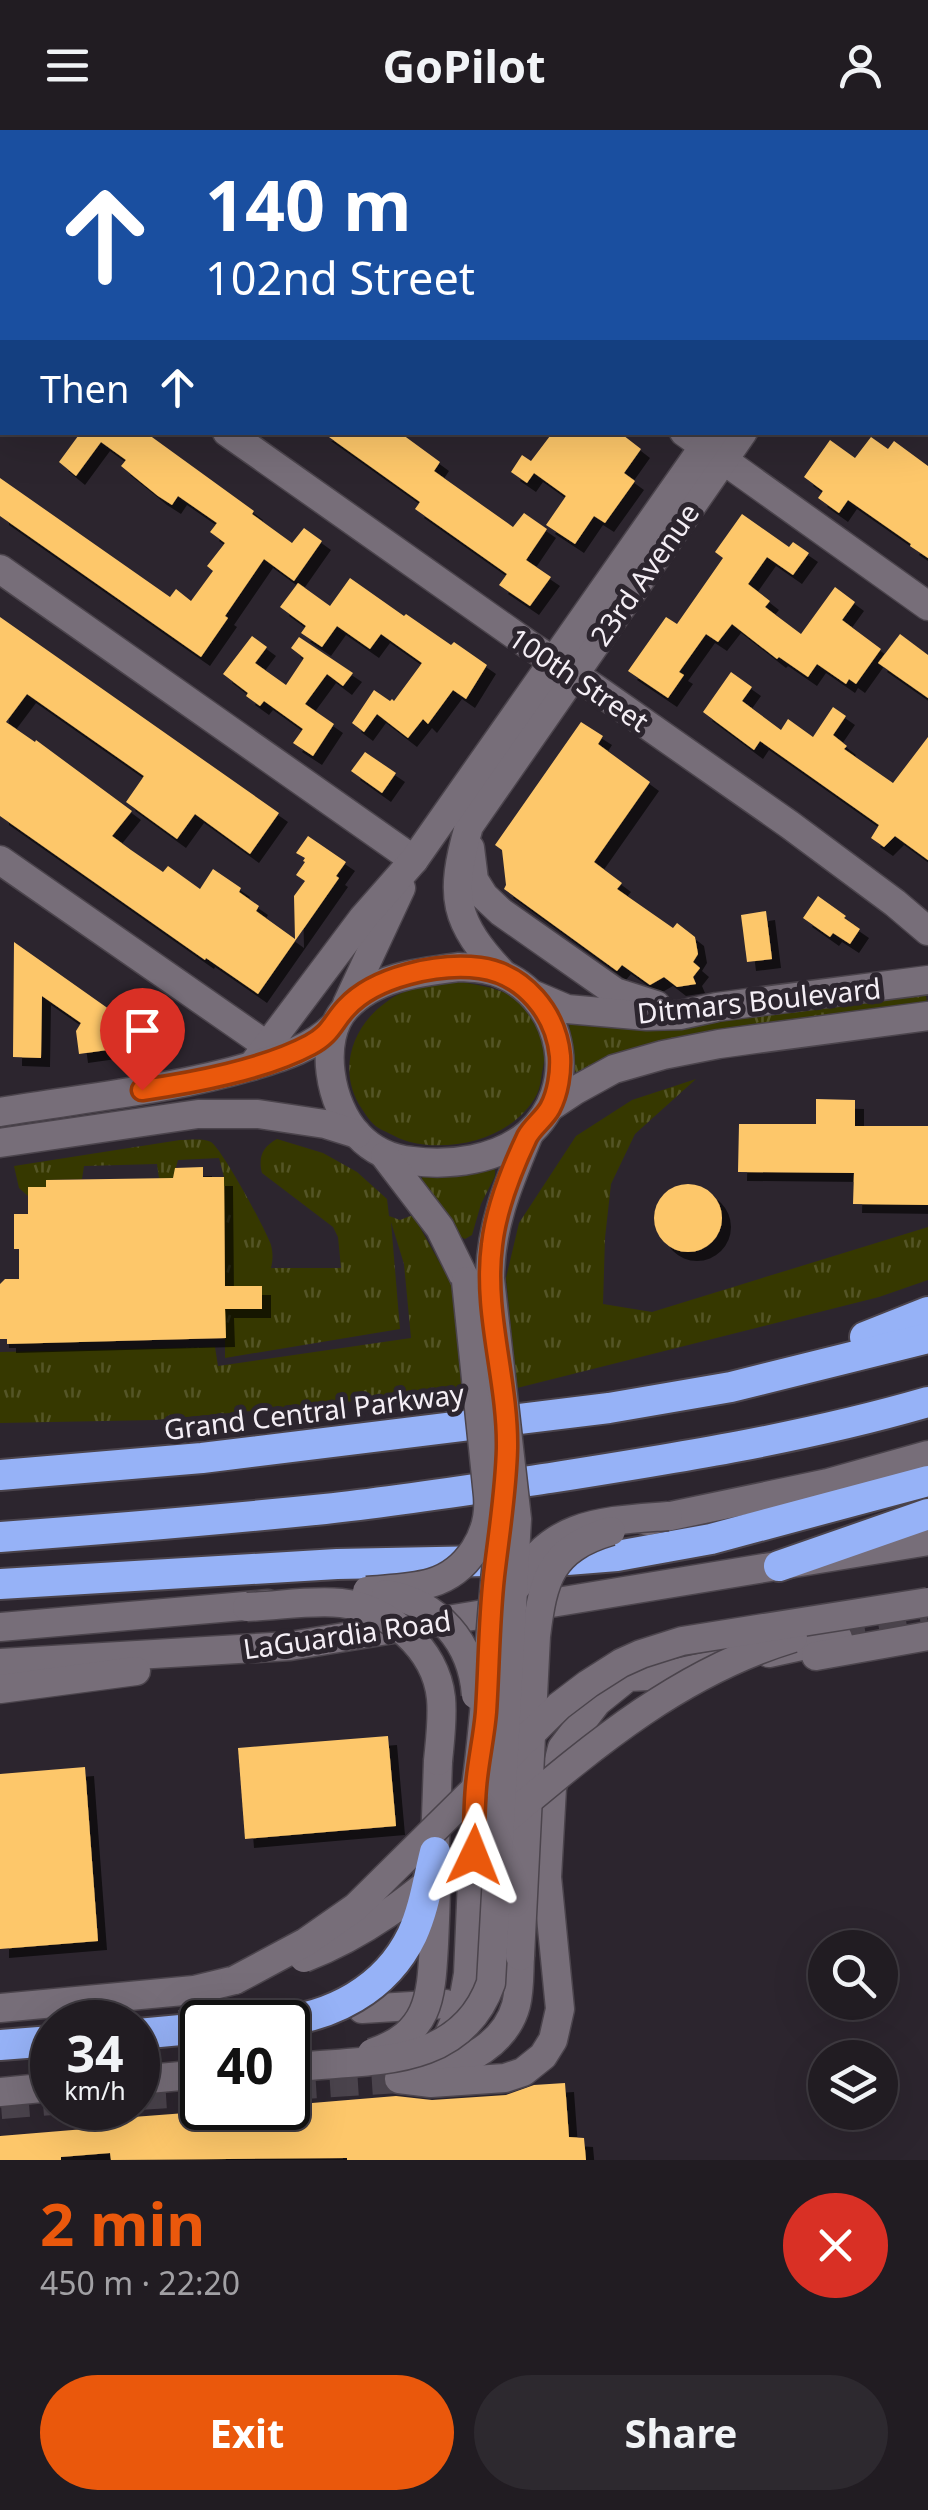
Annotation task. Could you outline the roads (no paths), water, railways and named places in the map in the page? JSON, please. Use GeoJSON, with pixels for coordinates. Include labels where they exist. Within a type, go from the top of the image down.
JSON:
{"type":"FeatureCollection","features":[{"type":"Feature","properties":{"kind":"highway"},"geometry":{"type":"LineString","coordinates":[[731,1387],[928,1312]]}},
{"type":"Feature","properties":{"kind":"highway","name":"Grand Central Parkway"},"geometry":{"type":"LineString","coordinates":[[0,1475],[165,1462],[609,1408],[731,1387],[928,1338]]}},
{"type":"Feature","properties":{"kind":"highway"},"geometry":{"type":"LineString","coordinates":[[0,1536],[212,1520],[454,1492],[745,1446],[928,1402]]}},
{"type":"Feature","properties":{"kind":"highway"},"geometry":{"type":"LineString","coordinates":[[0,1584],[337,1564],[586,1560],[710,1538],[928,1481]]}},
{"type":"Feature","properties":{"kind":"highway"},"geometry":{"type":"LineString","coordinates":[[779,1566],[928,1514]]}},
{"type":"Feature","properties":{"kind":"highway"},"geometry":{"type":"LineString","coordinates":[[310,2017],[336,2008],[386,1972],[418,1920],[435,1852]]}},
{"type":"Feature","properties":{"kind":"highway"},"geometry":{"type":"LineString","coordinates":[[0,2045],[30,2043]]}},
{"type":"Feature","properties":{"kind":"street","name":"100th Street"},"geometry":{"type":"LineString","coordinates":[[230,435],[790,825],[928,931]]}},
{"type":"Feature","properties":{"kind":"street","name":"23rd Avenue"},"geometry":{"type":"LineString","coordinates":[[504,975],[475,940],[456,899],[456,878],[469,826],[563,668],[706,443],[733,435]]}},
{"type":"Feature","properties":{"kind":"street"},"geometry":{"type":"LineString","coordinates":[[706,443],[928,606]]}},
{"type":"Feature","properties":{"kind":"street"},"geometry":{"type":"LineString","coordinates":[[0,568],[414,860]]}},
{"type":"Feature","properties":{"kind":"street","name":"23rd Avenue"},"geometry":{"type":"LineString","coordinates":[[267,1056],[364,918],[563,668]]}},
{"type":"Feature","properties":{"kind":"street"},"geometry":{"type":"LineString","coordinates":[[469,826],[474,880],[484,896],[516,923],[614,992],[652,1005],[717,1007]]}},
{"type":"Feature","properties":{"kind":"street"},"geometry":{"type":"LineString","coordinates":[[0,860],[267,1056]]}},
{"type":"Feature","properties":{"kind":"street","name":"23rd Avenue"},"geometry":{"type":"LineString","coordinates":[[340,1017],[414,860]]}},
{"type":"Feature","properties":{"kind":"street"},"geometry":{"type":"LineString","coordinates":[[0,1112],[216,1077],[321,1039],[364,994],[404,975],[458,967],[482,968],[504,975],[533,995],[550,1018],[560,1060],[558,1082],[550,1108],[529,1134],[498,1213],[492,1245],[478,1280],[488,1496],[484,1532],[463,1564],[442,1579],[418,1586],[247,1607]]}},
{"type":"Feature","properties":{"kind":"street","name":"Ditmars Boulevard"},"geometry":{"type":"LineString","coordinates":[[533,995],[568,1009],[646,1016],[928,980]]}},
{"type":"Feature","properties":{"kind":"street","name":"Ditmars Boulevard"},"geometry":{"type":"LineString","coordinates":[[550,1108],[614,1069],[663,1055],[928,1016]]}},
{"type":"Feature","properties":{"kind":"street"},"geometry":{"type":"LineString","coordinates":[[340,1017],[329,1048],[330,1071],[336,1096],[357,1134]]}},
{"type":"Feature","properties":{"kind":"street"},"geometry":{"type":"LineString","coordinates":[[0,1142],[198,1114],[277,1116],[325,1124],[357,1134],[385,1156],[478,1280],[514,1479],[517,1519],[492,1974],[484,2002],[454,2035],[413,2054],[310,2065]]}},
{"type":"Feature","properties":{"kind":"street"},"geometry":{"type":"LineString","coordinates":[[385,1156],[436,1163],[462,1161],[508,1147],[529,1134]]}},
{"type":"Feature","properties":{"kind":"street"},"geometry":{"type":"LineString","coordinates":[[476,1786],[486,1715],[507,1444]]}},
{"type":"Feature","properties":{"kind":"street"},"geometry":{"type":"LineString","coordinates":[[399,2079],[448,2068],[480,2052],[512,2016],[520,1956],[536,1636],[546,1584],[564,1555],[583,1541],[668,1516],[865,1473],[928,1455]]}},
{"type":"Feature","properties":{"kind":"street"},"geometry":{"type":"LineString","coordinates":[[514,1592],[544,1548],[576,1528],[611,1520],[668,1516]]}},
{"type":"Feature","properties":{"kind":"street","name":"LaGuardia Road"},"geometry":{"type":"LineString","coordinates":[[0,1663],[290,1646],[928,1541]]}},
{"type":"Feature","properties":{"kind":"street"},"geometry":{"type":"LineString","coordinates":[[366,1592],[424,1606],[446,1623],[463,1647],[476,1689],[470,1958],[463,2002],[444,2044],[433,2058],[399,2079]]}},
{"type":"Feature","properties":{"kind":"street"},"geometry":{"type":"LineString","coordinates":[[236,1980],[306,1942],[356,1906],[559,1706],[621,1663],[660,1647],[704,1636],[928,1602]]}},
{"type":"Feature","properties":{"kind":"street"},"geometry":{"type":"LineString","coordinates":[[0,1626],[329,1603],[352,1606],[391,1622],[412,1640],[433,1672],[440,1697],[432,1986],[418,2021],[402,2040],[356,2057],[310,2064]]}},
{"type":"Feature","properties":{"kind":"street"},"geometry":{"type":"LineString","coordinates":[[399,2079],[431,2083],[515,2076],[543,2056],[552,2040],[560,2009],[548,1877],[554,1772],[562,1748],[596,1702],[628,1677],[765,1665],[928,1636]]}},
{"type":"Feature","properties":{"kind":"street"},"geometry":{"type":"LineString","coordinates":[[0,2008],[175,1992],[236,1980],[312,1955],[359,1934],[418,1892],[648,1707],[696,1678],[793,1638]]}},
{"type":"Feature","properties":{"kind":"street"},"geometry":{"type":"LineString","coordinates":[[668,1675],[838,1638]]}},
{"type":"Feature","properties":{"kind":"street"},"geometry":{"type":"LineString","coordinates":[[0,1689],[290,1646]]}},
{"type":"Feature","properties":{"kind":"street"},"geometry":{"type":"LineString","coordinates":[[362,2009],[517,1998]]}},
{"type":"Feature","properties":{"kind":"street"},"geometry":{"type":"LineString","coordinates":[[0,2092],[30,2089]]}},
{"type":"Feature","properties":{"kind":"tunnel"},"geometry":{"type":"LineString","coordinates":[[838,1638],[928,1622]]}},
{"type":"Feature","properties":{"kind":"tunnel"},"geometry":{"type":"LineString","coordinates":[[310,2085],[399,2079]]}},
{"type":"Feature","properties":{"kind":"tunnel"},"geometry":{"type":"LineString","coordinates":[[160,2095],[180,2093]]}},
{"type":"Feature","properties":{"kind":"tunnel"},"geometry":{"type":"LineString","coordinates":[[1,2105],[30,2103]]}}]}
